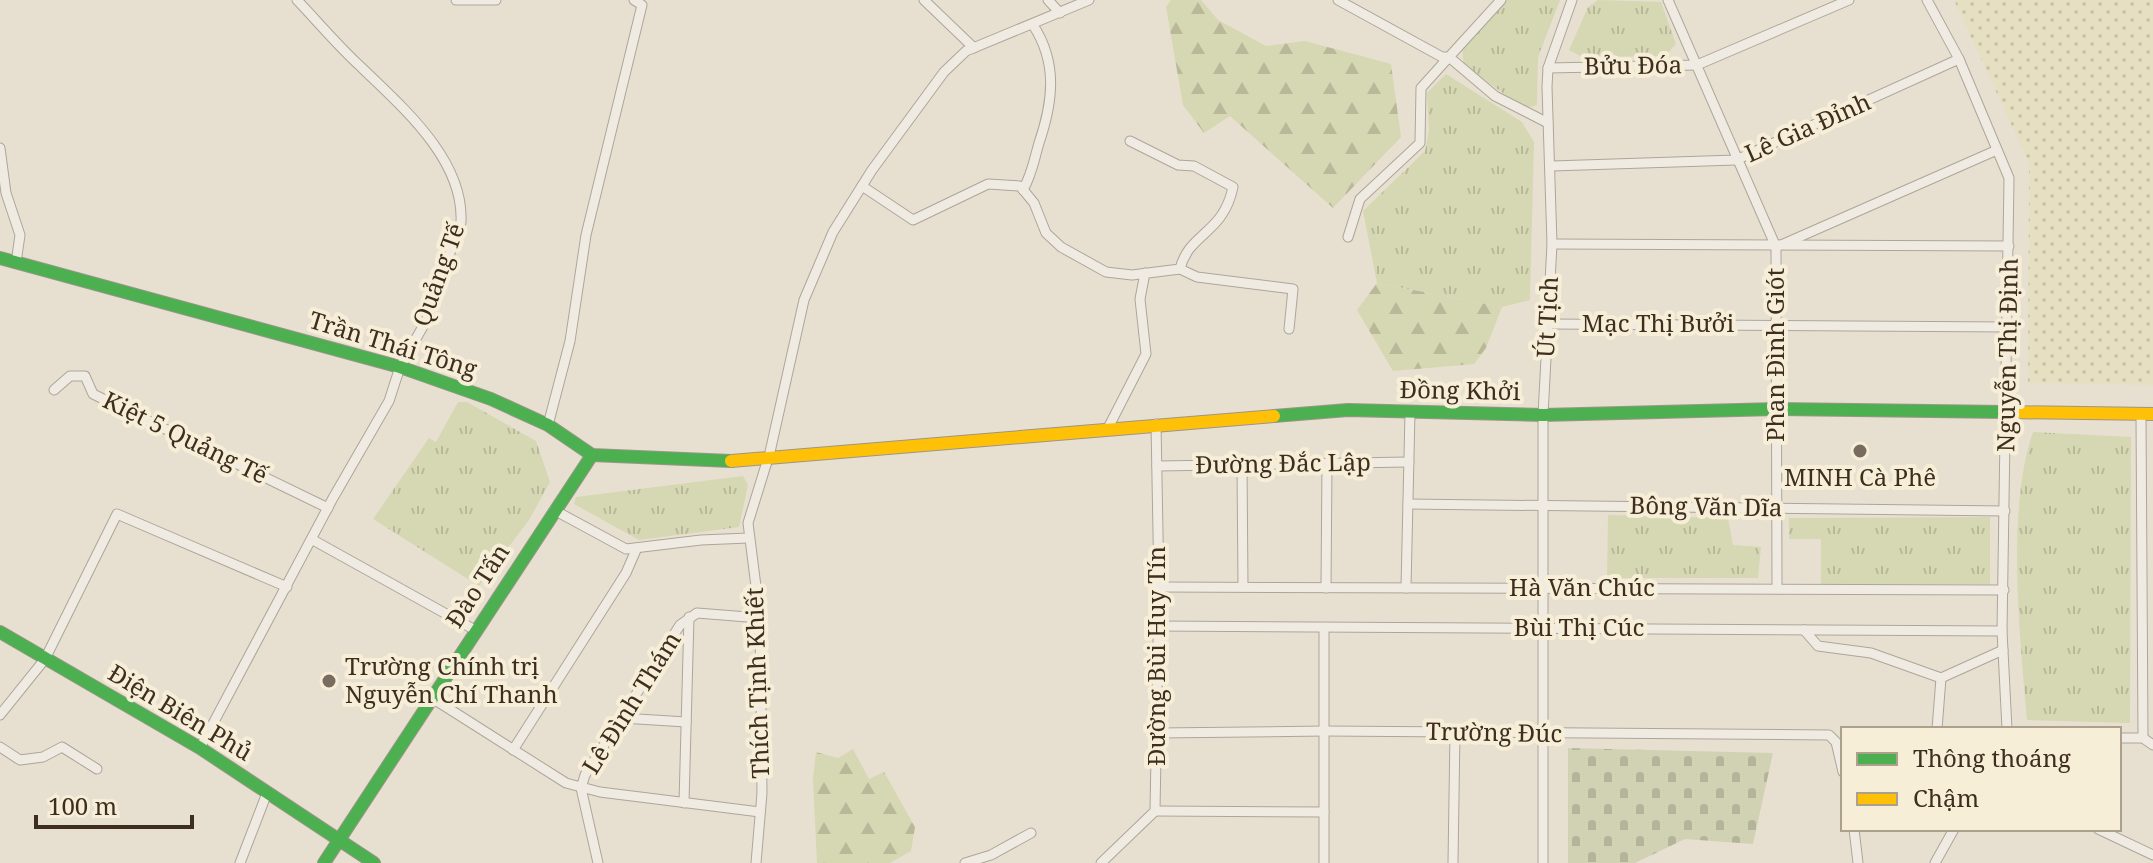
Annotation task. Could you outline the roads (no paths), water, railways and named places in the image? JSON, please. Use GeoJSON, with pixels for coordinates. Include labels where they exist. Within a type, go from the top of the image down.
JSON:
{"type":"FeatureCollection","features":[{"type":"Feature","properties":{"kind":"street","name":"Quảng Tế"},"geometry":{"type":"LineString","coordinates":[[200,748],[389,401],[400,367],[426,321],[461,222],[462,205],[453,177],[421,128],[297,0]]}},
{"type":"Feature","properties":{"kind":"street"},"geometry":{"type":"LineString","coordinates":[[456,0],[496,0]]}},
{"type":"Feature","properties":{"kind":"street"},"geometry":{"type":"LineString","coordinates":[[548,425],[570,341],[586,235],[636,39],[642,5],[634,0]]}},
{"type":"Feature","properties":{"kind":"street"},"geometry":{"type":"LineString","coordinates":[[924,0],[974,48]]}},
{"type":"Feature","properties":{"kind":"street"},"geometry":{"type":"LineString","coordinates":[[1048,0],[1060,13]]}},
{"type":"Feature","properties":{"kind":"street","name":"Thích Tịnh Khiết"},"geometry":{"type":"LineString","coordinates":[[756,863],[760,812],[760,618],[748,523],[768,459],[804,300],[833,232],[944,72],[974,48],[1089,0]]}},
{"type":"Feature","properties":{"kind":"street"},"geometry":{"type":"LineString","coordinates":[[1338,0],[1435,56],[1449,57],[1495,96],[1548,123]]}},
{"type":"Feature","properties":{"kind":"street"},"geometry":{"type":"LineString","coordinates":[[1348,237],[1360,199],[1420,143],[1421,88],[1501,0]]}},
{"type":"Feature","properties":{"kind":"street","name":"Út Tịch"},"geometry":{"type":"LineString","coordinates":[[1543,863],[1543,415],[1552,244],[1548,68],[1572,0]]}},
{"type":"Feature","properties":{"kind":"street","name":"Phan Đình Giót"},"geometry":{"type":"LineString","coordinates":[[1668,0],[1776,247],[1777,589]]}},
{"type":"Feature","properties":{"kind":"street","name":"Bửu Đóa"},"geometry":{"type":"LineString","coordinates":[[1548,68],[1697,65],[1849,0]]}},
{"type":"Feature","properties":{"kind":"street","name":"Nguyễn Thị Định"},"geometry":{"type":"LineString","coordinates":[[1927,0],[1959,59],[2009,178],[2008,413],[2002,631],[2007,727]]}},
{"type":"Feature","properties":{"kind":"street"},"geometry":{"type":"LineString","coordinates":[[1023,190],[1032,174],[1051,105],[1052,75],[1045,43],[1033,25]]}},
{"type":"Feature","properties":{"kind":"street","name":"Lê Gia Đỉnh"},"geometry":{"type":"LineString","coordinates":[[1552,166],[1736,160],[1959,59]]}},
{"type":"Feature","properties":{"kind":"street"},"geometry":{"type":"LineString","coordinates":[[1130,141],[1178,165],[1194,166],[1233,187],[1227,211],[1190,247],[1180,269]]}},
{"type":"Feature","properties":{"kind":"street"},"geometry":{"type":"LineString","coordinates":[[0,148],[6,193],[20,235],[16,263]]}},
{"type":"Feature","properties":{"kind":"street"},"geometry":{"type":"LineString","coordinates":[[1776,247],[1997,150]]}},
{"type":"Feature","properties":{"kind":"street"},"geometry":{"type":"LineString","coordinates":[[862,186],[913,220],[988,184],[1020,186],[1034,203],[1046,233],[1061,247],[1106,272],[1145,273],[1180,269],[1197,277],[1293,289],[1289,329]]}},
{"type":"Feature","properties":{"kind":"street"},"geometry":{"type":"LineString","coordinates":[[1552,244],[2009,246]]}},
{"type":"Feature","properties":{"kind":"street","name":"Trần Thái Tông"},"geometry":{"type":"LineString","coordinates":[[0,258],[400,367],[491,399],[548,425],[592,455]]}},
{"type":"Feature","properties":{"kind":"street"},"geometry":{"type":"LineString","coordinates":[[1108,428],[1146,354],[1140,299],[1145,273]]}},
{"type":"Feature","properties":{"kind":"street","name":"Mạc Thị Bưởi"},"geometry":{"type":"LineString","coordinates":[[1548,324],[2008,327]]}},
{"type":"Feature","properties":{"kind":"street","name":"Kiệt 5 Quảng Tế"},"geometry":{"type":"LineString","coordinates":[[54,390],[70,376],[85,376],[93,394],[328,508]]}},
{"type":"Feature","properties":{"kind":"street","name":"Đồng Khởi"},"geometry":{"type":"LineString","coordinates":[[768,459],[1348,410],[1543,415],[1777,409],[2147,414]]}},
{"type":"Feature","properties":{"kind":"street"},"geometry":{"type":"LineString","coordinates":[[1406,588],[1410,412]]}},
{"type":"Feature","properties":{"kind":"street"},"geometry":{"type":"LineString","coordinates":[[2143,738],[2149,636],[2141,519],[2147,414]]}},
{"type":"Feature","properties":{"kind":"street","name":"Đường Bùi Huy Tín"},"geometry":{"type":"LineString","coordinates":[[1155,811],[1159,587],[1156,424]]}},
{"type":"Feature","properties":{"kind":"street"},"geometry":{"type":"LineString","coordinates":[[592,455],[677,461],[768,459]]}},
{"type":"Feature","properties":{"kind":"street","name":"Đào Tấn"},"geometry":{"type":"LineString","coordinates":[[324,863],[592,455]]}},
{"type":"Feature","properties":{"kind":"street","name":"Đường Đắc Lập"},"geometry":{"type":"LineString","coordinates":[[1157,466],[1409,462]]}},
{"type":"Feature","properties":{"kind":"street"},"geometry":{"type":"LineString","coordinates":[[1326,588],[1327,463]]}},
{"type":"Feature","properties":{"kind":"street"},"geometry":{"type":"LineString","coordinates":[[1242,464],[1243,587]]}},
{"type":"Feature","properties":{"kind":"street","name":"Bông Văn Dĩa"},"geometry":{"type":"LineString","coordinates":[[1408,504],[2005,511]]}},
{"type":"Feature","properties":{"kind":"street"},"geometry":{"type":"LineString","coordinates":[[554,510],[620,548],[636,550],[701,540],[748,538]]}},
{"type":"Feature","properties":{"kind":"street"},"geometry":{"type":"LineString","coordinates":[[0,715],[45,659],[117,514],[287,587]]}},
{"type":"Feature","properties":{"kind":"street"},"geometry":{"type":"LineString","coordinates":[[2141,519],[2153,519]]}},
{"type":"Feature","properties":{"kind":"street"},"geometry":{"type":"LineString","coordinates":[[313,540],[475,630]]}},
{"type":"Feature","properties":{"kind":"street"},"geometry":{"type":"LineString","coordinates":[[513,750],[626,573],[636,550]]}},
{"type":"Feature","properties":{"kind":"street","name":"Hà Văn Chúc"},"geometry":{"type":"LineString","coordinates":[[1159,587],[2004,590]]}},
{"type":"Feature","properties":{"kind":"street","name":"Lê Đình Thám"},"geometry":{"type":"LineString","coordinates":[[598,863],[581,788],[585,775],[680,625],[689,617],[711,613],[760,618]]}},
{"type":"Feature","properties":{"kind":"street"},"geometry":{"type":"LineString","coordinates":[[684,803],[689,617]]}},
{"type":"Feature","properties":{"kind":"street","name":"Bùi Thị Cúc"},"geometry":{"type":"LineString","coordinates":[[1156,626],[2002,631]]}},
{"type":"Feature","properties":{"kind":"street"},"geometry":{"type":"LineString","coordinates":[[1324,628],[1324,863]]}},
{"type":"Feature","properties":{"kind":"street"},"geometry":{"type":"LineString","coordinates":[[1804,630],[1818,646],[1871,653],[1941,678],[2003,650]]}},
{"type":"Feature","properties":{"kind":"street","name":"Điện Biên Phủ"},"geometry":{"type":"LineString","coordinates":[[0,632],[200,748],[374,863]]}},
{"type":"Feature","properties":{"kind":"street"},"geometry":{"type":"LineString","coordinates":[[1937,727],[1941,678]]}},
{"type":"Feature","properties":{"kind":"street"},"geometry":{"type":"LineString","coordinates":[[432,698],[566,783],[581,788],[760,812]]}},
{"type":"Feature","properties":{"kind":"street"},"geometry":{"type":"LineString","coordinates":[[622,718],[686,722]]}},
{"type":"Feature","properties":{"kind":"street","name":"Trường Đúc"},"geometry":{"type":"LineString","coordinates":[[1158,733],[1325,731],[1829,735],[1836,742],[1841,763]]}},
{"type":"Feature","properties":{"kind":"street"},"geometry":{"type":"LineString","coordinates":[[1453,863],[1455,732]]}},
{"type":"Feature","properties":{"kind":"street"},"geometry":{"type":"LineString","coordinates":[[2121,738],[2143,738],[2153,745]]}},
{"type":"Feature","properties":{"kind":"street"},"geometry":{"type":"LineString","coordinates":[[0,747],[20,760],[43,757],[62,747],[97,769]]}},
{"type":"Feature","properties":{"kind":"street"},"geometry":{"type":"LineString","coordinates":[[240,863],[267,793]]}},
{"type":"Feature","properties":{"kind":"street"},"geometry":{"type":"LineString","coordinates":[[1101,863],[1155,811],[1324,812]]}},
{"type":"Feature","properties":{"kind":"street"},"geometry":{"type":"LineString","coordinates":[[1854,831],[1858,863]]}},
{"type":"Feature","properties":{"kind":"street"},"geometry":{"type":"LineString","coordinates":[[1935,863],[1953,831]]}},
{"type":"Feature","properties":{"kind":"street"},"geometry":{"type":"LineString","coordinates":[[2102,831],[2153,855]]}},
{"type":"Feature","properties":{"kind":"street"},"geometry":{"type":"LineString","coordinates":[[965,863],[991,855],[1031,833]]}},
{"type":"Feature","properties":{"kind":"place","name":"MINH Cà Phê"},"geometry":{"type":"Point","coordinates":[1860,451]}},
{"type":"Feature","properties":{"kind":"place","name":"Trường Chính trị Nguyễn Chí Thanh"},"geometry":{"type":"Point","coordinates":[329,681]}}]}
